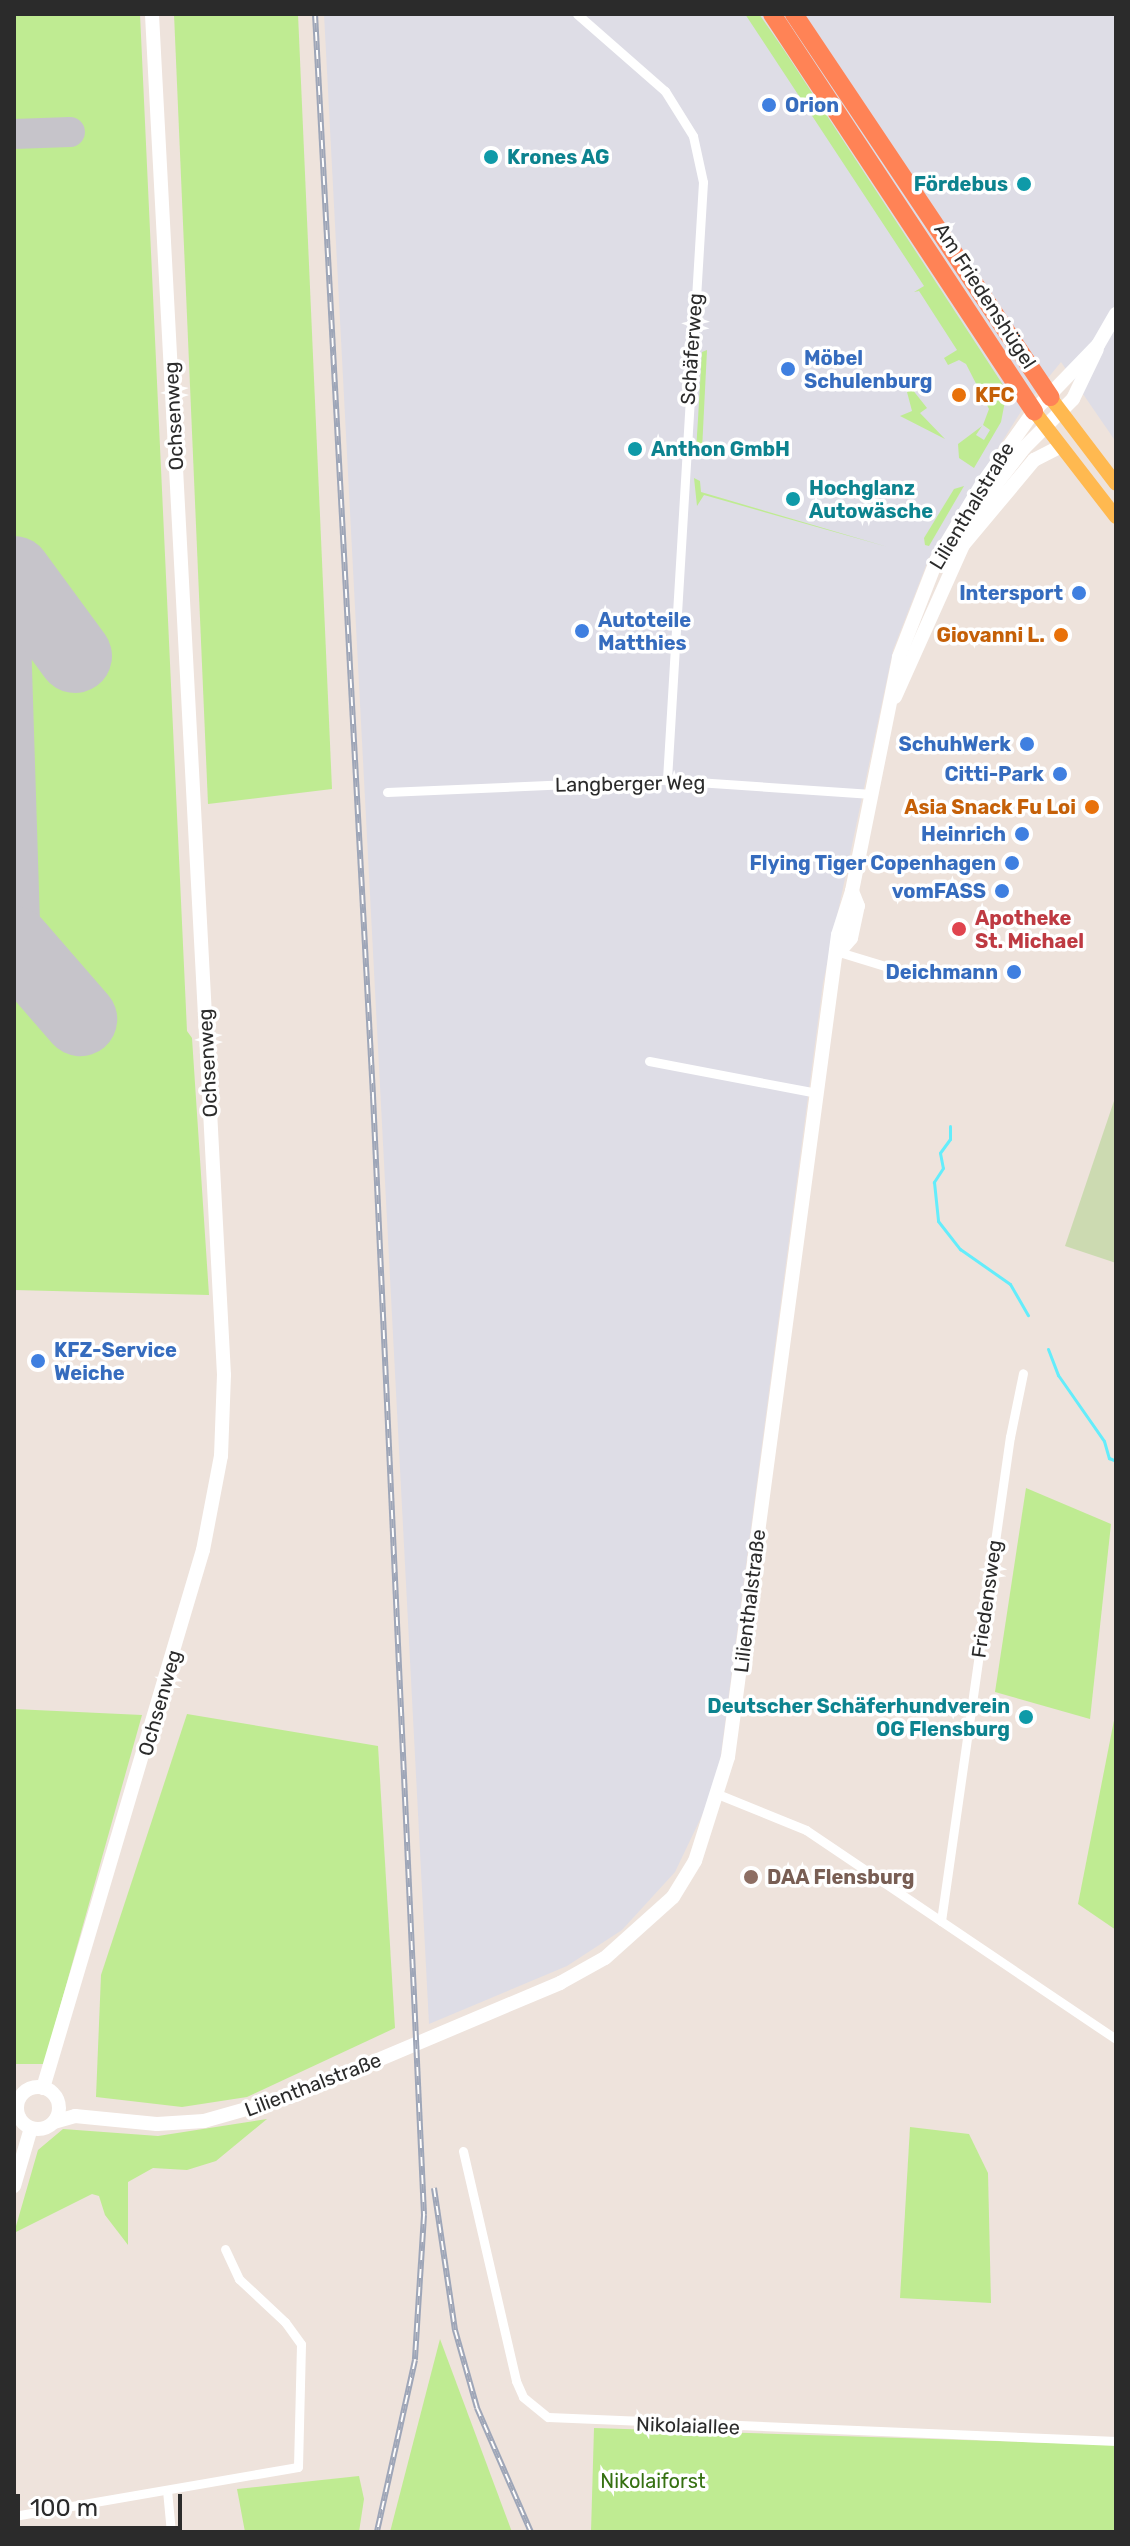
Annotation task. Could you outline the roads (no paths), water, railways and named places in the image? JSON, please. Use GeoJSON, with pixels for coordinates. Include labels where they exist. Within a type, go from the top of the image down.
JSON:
{"type":"FeatureCollection","features":[{"type":"Feature","properties":{"kind":"highway","name":"Am Friedenshügel"},"geometry":{"type":"LineString","coordinates":[[772,14],[1039,418]]}},
{"type":"Feature","properties":{"kind":"highway","name":"Am Friedenshügel"},"geometry":{"type":"LineString","coordinates":[[794,14],[1055,404]]}},
{"type":"Feature","properties":{"kind":"main road","name":"Am Friedenshügel"},"geometry":{"type":"LineString","coordinates":[[1055,404],[1116,484]]}},
{"type":"Feature","properties":{"kind":"main road","name":"Am Friedenshügel"},"geometry":{"type":"LineString","coordinates":[[1039,418],[1116,517]]}},
{"type":"Feature","properties":{"kind":"street","name":"Ochsenweg"},"geometry":{"type":"LineString","coordinates":[[43,2088],[199,1564],[221,1456],[224,1375],[152,14]]}},
{"type":"Feature","properties":{"kind":"street","name":"Schäferweg"},"geometry":{"type":"LineString","coordinates":[[577,14],[665,91],[693,136],[703,182],[667,780]]}},
{"type":"Feature","properties":{"kind":"street"},"geometry":{"type":"LineString","coordinates":[[1039,418],[1055,404],[1098,345],[1116,314]]}},
{"type":"Feature","properties":{"kind":"street","name":"Lilienthalstraße"},"geometry":{"type":"LineString","coordinates":[[894,697],[981,504],[1039,418]]}},
{"type":"Feature","properties":{"kind":"street","name":"Lilienthalstraße"},"geometry":{"type":"LineString","coordinates":[[54,2122],[67,2116],[157,2124],[248,2113],[384,2058],[560,1983],[605,1958],[645,1926],[673,1897],[695,1861],[720,1795],[738,1693],[817,1093],[839,952],[851,938],[858,906],[852,891],[894,697],[899,657],[937,559],[1039,418]]}},
{"type":"Feature","properties":{"kind":"street","name":"Lilienthalstraße"},"geometry":{"type":"LineString","coordinates":[[963,545],[1034,460],[1060,447]]}},
{"type":"Feature","properties":{"kind":"street","name":"Langberger Weg"},"geometry":{"type":"LineString","coordinates":[[387,792],[667,780],[872,794]]}},
{"type":"Feature","properties":{"kind":"street"},"geometry":{"type":"LineString","coordinates":[[839,952],[911,974]]}},
{"type":"Feature","properties":{"kind":"street"},"geometry":{"type":"LineString","coordinates":[[649,1061],[817,1093]]}},
{"type":"Feature","properties":{"kind":"street","name":"Friedensweg"},"geometry":{"type":"LineString","coordinates":[[941,1921],[1010,1437],[1023,1373]]}},
{"type":"Feature","properties":{"kind":"street"},"geometry":{"type":"LineString","coordinates":[[720,1795],[806,1830],[1116,2039]]}},
{"type":"Feature","properties":{"kind":"street"},"geometry":{"type":"LineString","coordinates":[[43,2088],[57,2099],[54,2122],[31,2128],[16,2112],[24,2093],[43,2088]]}},
{"type":"Feature","properties":{"kind":"street","name":"Lilienthalstraße"},"geometry":{"type":"LineString","coordinates":[[57,2099],[96,2117]]}},
{"type":"Feature","properties":{"kind":"street"},"geometry":{"type":"LineString","coordinates":[[14,2186],[31,2128]]}},
{"type":"Feature","properties":{"kind":"street","name":"Nikolaiallee"},"geometry":{"type":"LineString","coordinates":[[463,2151],[516,2381],[523,2397],[548,2417],[1116,2441]]}},
{"type":"Feature","properties":{"kind":"street"},"geometry":{"type":"LineString","coordinates":[[14,2516],[298,2467],[301,2344],[285,2322],[239,2279],[225,2249]]}},
{"type":"Feature","properties":{"kind":"street"},"geometry":{"type":"LineString","coordinates":[[167,2490],[171,2532]]}},
{"type":"Feature","properties":{"kind":"waterway"},"geometry":{"type":"LineString","coordinates":[[950,1126],[950,1139],[940,1153],[943,1168],[934,1182],[938,1221],[960,1249],[1010,1284],[1028,1315]]}},
{"type":"Feature","properties":{"kind":"waterway"},"geometry":{"type":"LineString","coordinates":[[1048,1349],[1058,1375],[1104,1441],[1109,1458],[1116,1461]]}},
{"type":"Feature","properties":{"kind":"railway"},"geometry":{"type":"LineString","coordinates":[[315,14],[373,1096],[424,2215],[415,2360],[377,2532]]}},
{"type":"Feature","properties":{"kind":"railway"},"geometry":{"type":"LineString","coordinates":[[434,2188],[455,2330],[477,2408],[531,2532]]}},
{"type":"Feature","properties":{"kind":"place","name":"Orion"},"geometry":{"type":"Point","coordinates":[769,105]}},
{"type":"Feature","properties":{"kind":"place","name":"Krones AG"},"geometry":{"type":"Point","coordinates":[491,157]}},
{"type":"Feature","properties":{"kind":"place","name":"Fördebus"},"geometry":{"type":"Point","coordinates":[1024,184]}},
{"type":"Feature","properties":{"kind":"place","name":"Möbel Schulenburg"},"geometry":{"type":"Point","coordinates":[788,369]}},
{"type":"Feature","properties":{"kind":"place","name":"KFC"},"geometry":{"type":"Point","coordinates":[959,395]}},
{"type":"Feature","properties":{"kind":"place","name":"Anthon GmbH"},"geometry":{"type":"Point","coordinates":[635,449]}},
{"type":"Feature","properties":{"kind":"place","name":"Hochglanz Autowäsche"},"geometry":{"type":"Point","coordinates":[793,499]}},
{"type":"Feature","properties":{"kind":"place","name":"Intersport"},"geometry":{"type":"Point","coordinates":[1079,593]}},
{"type":"Feature","properties":{"kind":"place","name":"Autoteile Matthies"},"geometry":{"type":"Point","coordinates":[582,631]}},
{"type":"Feature","properties":{"kind":"place","name":"Giovanni L."},"geometry":{"type":"Point","coordinates":[1061,635]}},
{"type":"Feature","properties":{"kind":"place","name":"SchuhWerk"},"geometry":{"type":"Point","coordinates":[1027,744]}},
{"type":"Feature","properties":{"kind":"place","name":"Citti-Park"},"geometry":{"type":"Point","coordinates":[1060,774]}},
{"type":"Feature","properties":{"kind":"place","name":"Asia Snack Fu Loi"},"geometry":{"type":"Point","coordinates":[1092,807]}},
{"type":"Feature","properties":{"kind":"place","name":"Heinrich"},"geometry":{"type":"Point","coordinates":[1022,834]}},
{"type":"Feature","properties":{"kind":"place","name":"Flying Tiger Copenhagen"},"geometry":{"type":"Point","coordinates":[1012,863]}},
{"type":"Feature","properties":{"kind":"place","name":"vomFASS"},"geometry":{"type":"Point","coordinates":[1002,891]}},
{"type":"Feature","properties":{"kind":"place","name":"Apotheke St. Michael"},"geometry":{"type":"Point","coordinates":[959,929]}},
{"type":"Feature","properties":{"kind":"place","name":"Deichmann"},"geometry":{"type":"Point","coordinates":[1014,972]}},
{"type":"Feature","properties":{"kind":"place","name":"KFZ-Service Weiche"},"geometry":{"type":"Point","coordinates":[38,1361]}},
{"type":"Feature","properties":{"kind":"place","name":"Deutscher Schäferhundverein OG Flensburg"},"geometry":{"type":"Point","coordinates":[1026,1717]}},
{"type":"Feature","properties":{"kind":"place","name":"DAA Flensburg"},"geometry":{"type":"Point","coordinates":[751,1877]}},
{"type":"Feature","properties":{"kind":"park label","name":"Nikolaiforst"},"geometry":{"type":"Point","coordinates":[653,2481]}}]}
